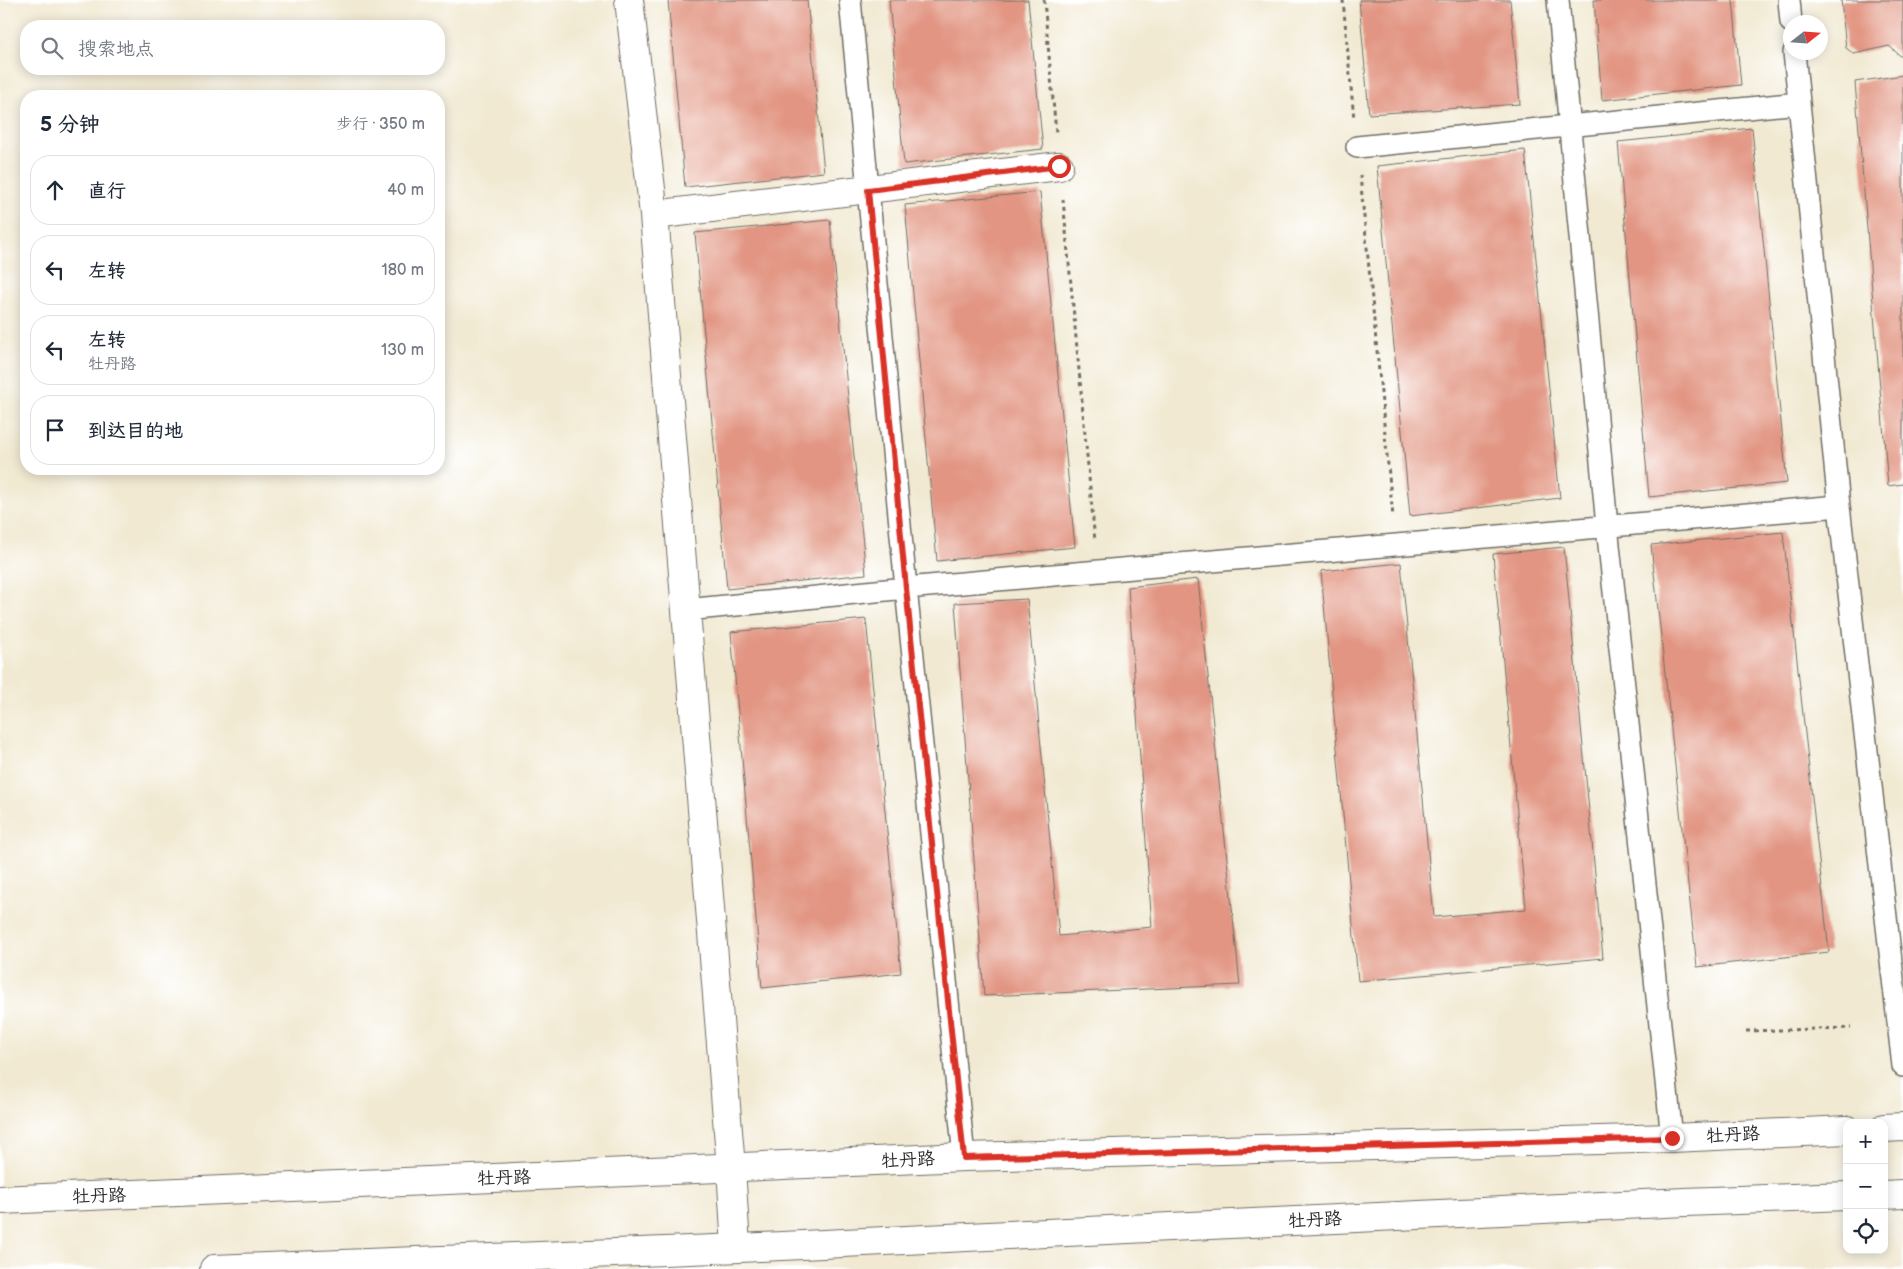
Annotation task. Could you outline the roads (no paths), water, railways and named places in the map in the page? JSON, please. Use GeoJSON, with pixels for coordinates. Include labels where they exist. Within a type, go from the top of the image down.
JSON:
{"type":"FeatureCollection","features":[{"type":"Feature","properties":{"kind":"main road"},"geometry":{"type":"LineString","coordinates":[[630,0],[654,215],[736,1247]]}},
{"type":"Feature","properties":{"kind":"main road"},"geometry":{"type":"LineString","coordinates":[[654,215],[1059,166]]}},
{"type":"Feature","properties":{"kind":"main road"},"geometry":{"type":"LineString","coordinates":[[1888,1128],[1903,1127]]}},
{"type":"Feature","properties":{"kind":"main road","name":"牡丹路"},"geometry":{"type":"LineString","coordinates":[[0,1200],[964,1158],[1672,1138],[1843,1130]]}},
{"type":"Feature","properties":{"kind":"main road"},"geometry":{"type":"LineString","coordinates":[[1888,1195],[1903,1194]]}},
{"type":"Feature","properties":{"kind":"main road","name":"牡丹路"},"geometry":{"type":"LineString","coordinates":[[214,1269],[1843,1196]]}},
{"type":"Feature","properties":{"kind":"lane"},"geometry":{"type":"LineString","coordinates":[[850,0],[906,588],[964,1158]]}},
{"type":"Feature","properties":{"kind":"lane"},"geometry":{"type":"LineString","coordinates":[[1558,0],[1607,526],[1672,1138]]}},
{"type":"Feature","properties":{"kind":"lane"},"geometry":{"type":"LineString","coordinates":[[1789,0],[1790,15]]}},
{"type":"Feature","properties":{"kind":"lane"},"geometry":{"type":"LineString","coordinates":[[1795,60],[1839,506],[1903,1066]]}},
{"type":"Feature","properties":{"kind":"lane"},"geometry":{"type":"LineString","coordinates":[[1357,147],[1799,103]]}},
{"type":"Feature","properties":{"kind":"lane"},"geometry":{"type":"LineString","coordinates":[[686,610],[906,588],[1839,506]]}}]}
